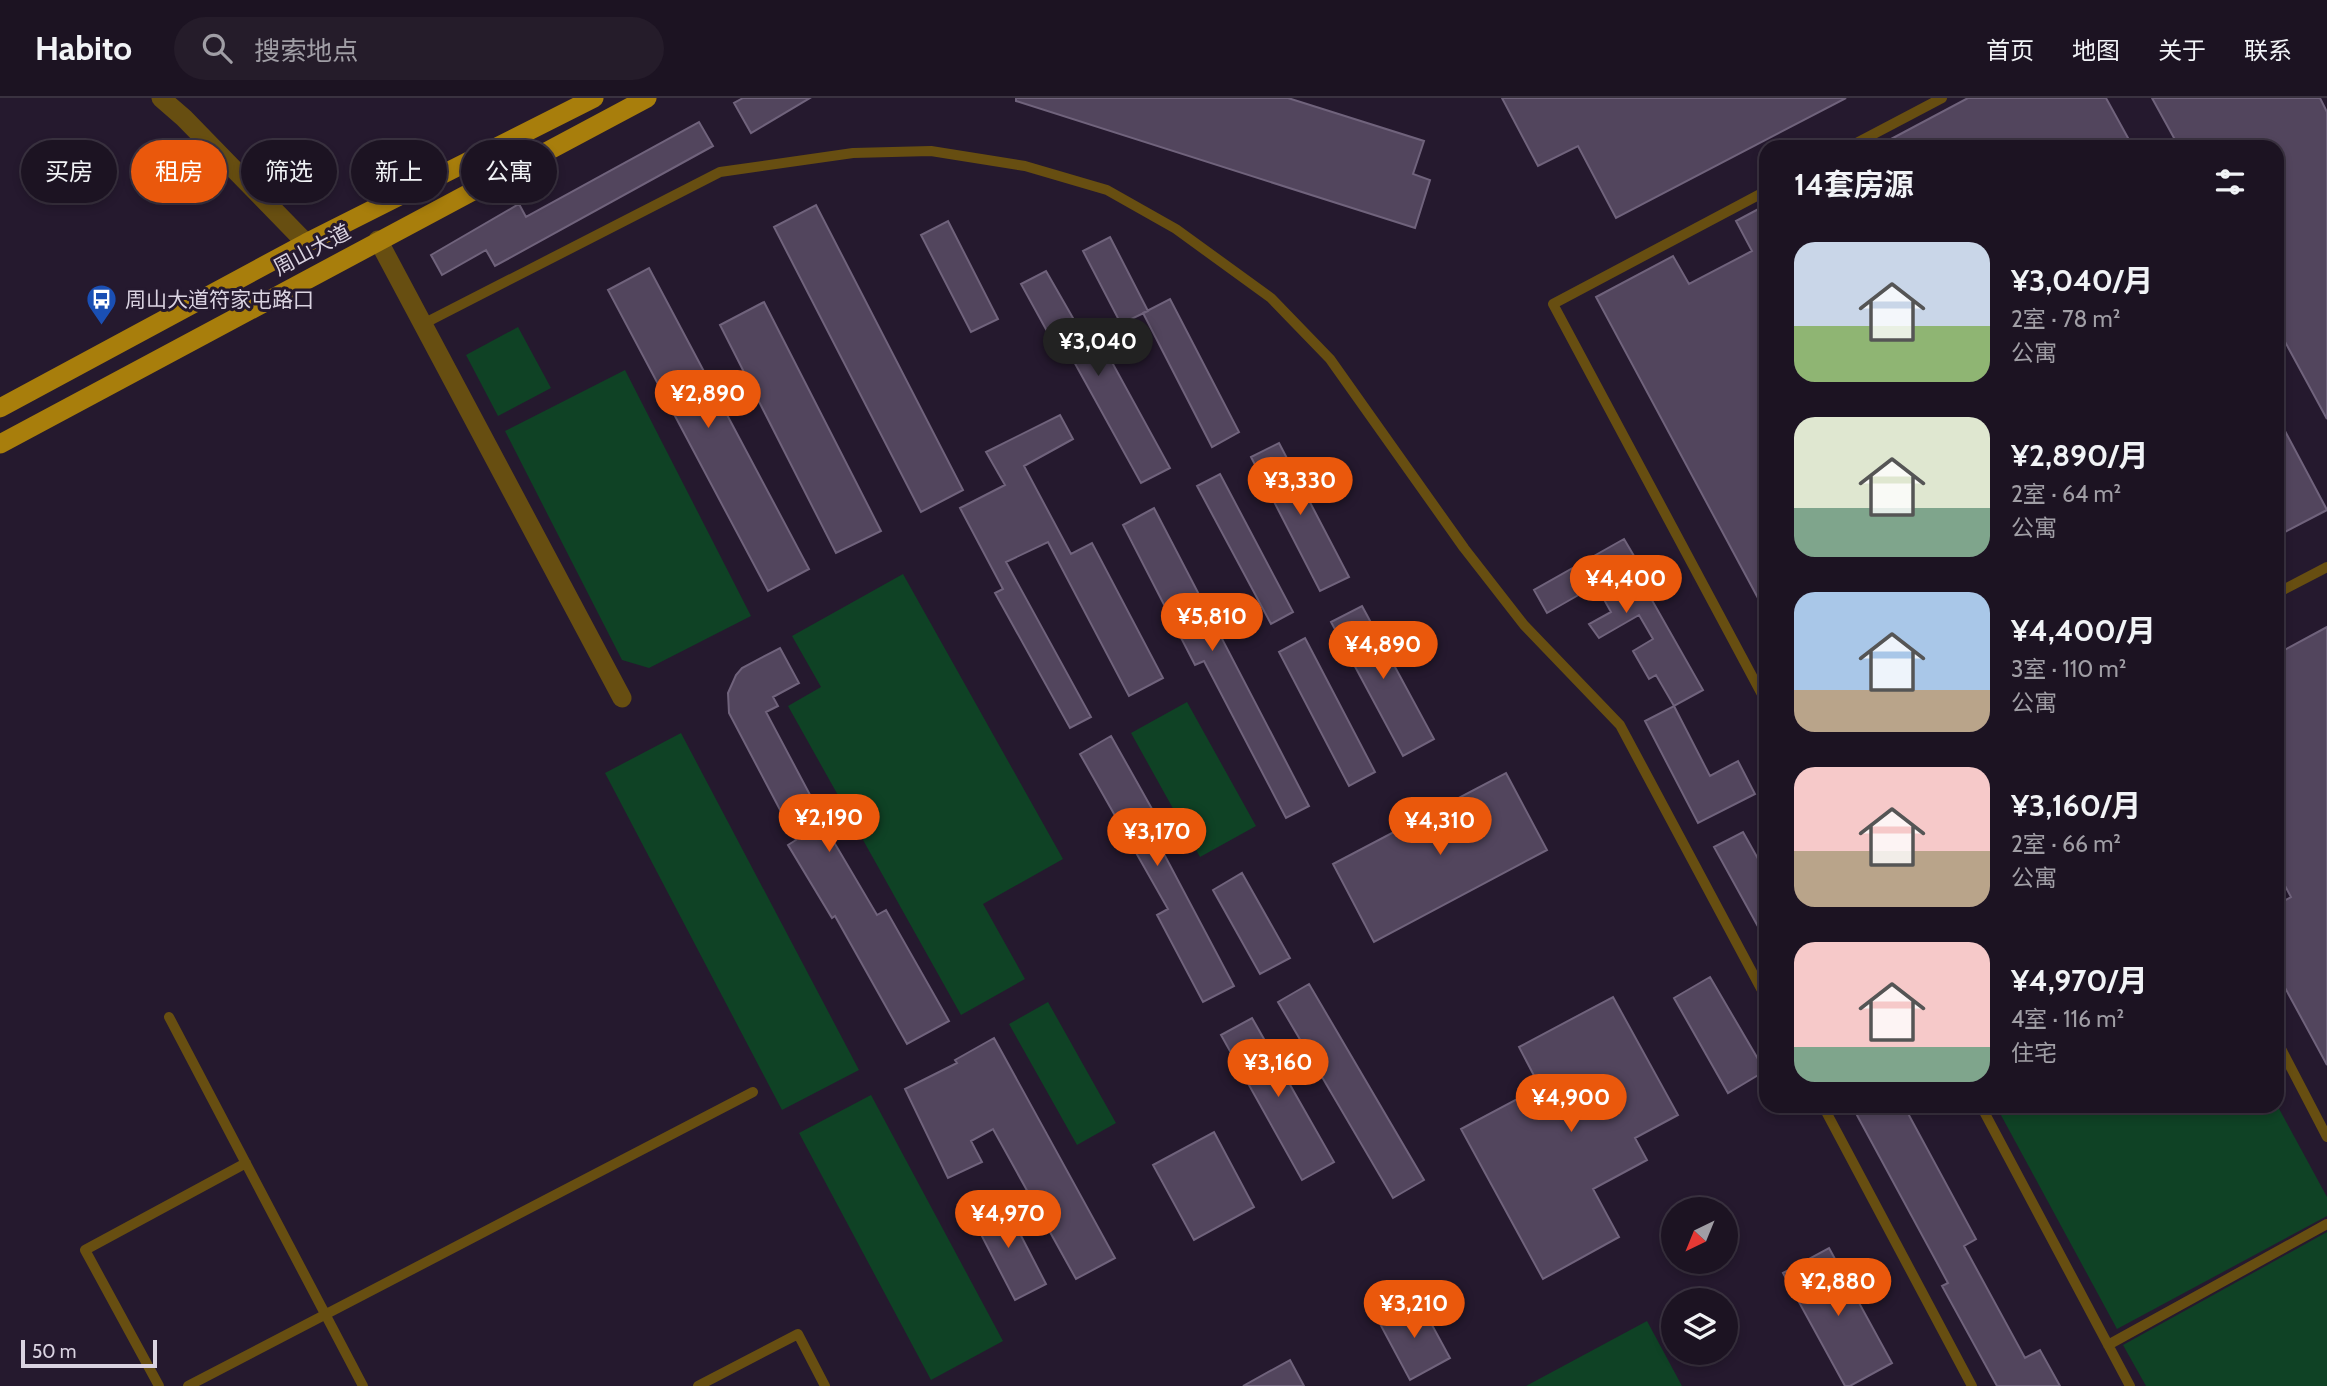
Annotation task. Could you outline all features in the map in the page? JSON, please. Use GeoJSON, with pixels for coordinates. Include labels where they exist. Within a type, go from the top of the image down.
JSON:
{"type":"FeatureCollection","features":[{"type":"Feature","properties":{"kind":"main road","name":"周山大道"},"geometry":{"type":"LineString","coordinates":[[0,408],[306,243],[594,98]]}},
{"type":"Feature","properties":{"kind":"main road","name":"周山大道"},"geometry":{"type":"LineString","coordinates":[[0,444],[647,98]]}},
{"type":"Feature","properties":{"kind":"street"},"geometry":{"type":"LineString","coordinates":[[161,98],[306,243]]}},
{"type":"Feature","properties":{"kind":"street"},"geometry":{"type":"LineString","coordinates":[[378,240],[622,698]]}},
{"type":"Feature","properties":{"kind":"lane"},"geometry":{"type":"LineString","coordinates":[[1862,140],[1942,98]]}},
{"type":"Feature","properties":{"kind":"lane"},"geometry":{"type":"LineString","coordinates":[[423,324],[720,172],[853,153],[931,151],[1025,166],[1107,190],[1176,229],[1271,298],[1330,359],[1464,548],[1524,625],[1620,725],[1759,985]]}},
{"type":"Feature","properties":{"kind":"lane"},"geometry":{"type":"LineString","coordinates":[[1759,195],[1553,304],[1759,689]]}},
{"type":"Feature","properties":{"kind":"lane"},"geometry":{"type":"LineString","coordinates":[[2284,589],[2327,567]]}},
{"type":"Feature","properties":{"kind":"lane"},"geometry":{"type":"LineString","coordinates":[[169,1017],[363,1386]]}},
{"type":"Feature","properties":{"kind":"lane"},"geometry":{"type":"LineString","coordinates":[[2284,1054],[2327,1137]]}},
{"type":"Feature","properties":{"kind":"lane"},"geometry":{"type":"LineString","coordinates":[[188,1386],[753,1092]]}},
{"type":"Feature","properties":{"kind":"lane"},"geometry":{"type":"LineString","coordinates":[[1827,1113],[1972,1386]]}},
{"type":"Feature","properties":{"kind":"lane"},"geometry":{"type":"LineString","coordinates":[[1985,1113],[2130,1386]]}},
{"type":"Feature","properties":{"kind":"lane"},"geometry":{"type":"LineString","coordinates":[[159,1386],[85,1250],[246,1163]]}},
{"type":"Feature","properties":{"kind":"lane"},"geometry":{"type":"LineString","coordinates":[[2108,1345],[2327,1224]]}},
{"type":"Feature","properties":{"kind":"lane"},"geometry":{"type":"LineString","coordinates":[[698,1386],[798,1334],[825,1386]]}},
{"type":"Feature","properties":{"kind":"green space"},"geometry":{"type":"Polygon","coordinates":[[[518,327],[551,388],[498,416],[466,355],[518,327]]]}},
{"type":"Feature","properties":{"kind":"green space"},"geometry":{"type":"Polygon","coordinates":[[[625,370],[751,616],[649,668],[622,660],[505,431],[625,370]]]}},
{"type":"Feature","properties":{"kind":"green space"},"geometry":{"type":"Polygon","coordinates":[[[903,574],[1063,859],[983,904],[1025,979],[961,1015],[788,706],[821,687],[792,636],[903,574]]]}},
{"type":"Feature","properties":{"kind":"green space"},"geometry":{"type":"Polygon","coordinates":[[[1187,702],[1256,826],[1200,857],[1131,733],[1187,702]]]}},
{"type":"Feature","properties":{"kind":"green space"},"geometry":{"type":"Polygon","coordinates":[[[681,733],[859,1070],[782,1110],[605,773],[681,733]]]}},
{"type":"Feature","properties":{"kind":"green space"},"geometry":{"type":"Polygon","coordinates":[[[1048,1002],[1116,1123],[1077,1145],[1009,1024],[1048,1002]]]}},
{"type":"Feature","properties":{"kind":"green space"},"geometry":{"type":"Polygon","coordinates":[[[871,1095],[1003,1341],[931,1380],[799,1133],[871,1095]]]}},
{"type":"Feature","properties":{"kind":"green space"},"geometry":{"type":"Polygon","coordinates":[[[2000,1113],[2281,1113],[2327,1197],[2327,1216],[2117,1329],[2000,1113]]]}},
{"type":"Feature","properties":{"kind":"green space"},"geometry":{"type":"Polygon","coordinates":[[[2327,1232],[2327,1386],[2146,1386],[2123,1345],[2327,1232]]]}},
{"type":"Feature","properties":{"kind":"green space"},"geometry":{"type":"Polygon","coordinates":[[[1647,1321],[1661,1347],[1661,1365],[1671,1365],[1682,1386],[1526,1386],[1647,1321]]]}},
{"type":"Feature","properties":{"kind":"building"},"geometry":{"type":"Polygon","coordinates":[[[743,98],[810,98],[751,133],[734,103],[743,98]]]}},
{"type":"Feature","properties":{"kind":"building"},"geometry":{"type":"Polygon","coordinates":[[[1016,98],[1288,98],[1424,141],[1413,174],[1430,180],[1415,228],[1016,101],[1016,98]]]}},
{"type":"Feature","properties":{"kind":"building"},"geometry":{"type":"Polygon","coordinates":[[[1502,98],[1846,98],[1766,140],[1759,140],[1759,143],[1616,218],[1578,146],[1538,166],[1502,98]]]}},
{"type":"Feature","properties":{"kind":"building"},"geometry":{"type":"Polygon","coordinates":[[[1968,98],[2106,98],[2129,140],[1889,140],[1968,98]]]}},
{"type":"Feature","properties":{"kind":"building"},"geometry":{"type":"Polygon","coordinates":[[[2152,98],[2320,98],[2327,112],[2327,419],[2284,340],[2284,140],[2175,140],[2152,98]]]}},
{"type":"Feature","properties":{"kind":"building"},"geometry":{"type":"Polygon","coordinates":[[[699,122],[713,146],[495,266],[486,250],[442,275],[431,255],[519,204],[526,217],[551,203],[557,203],[557,200],[699,122]]]}},
{"type":"Feature","properties":{"kind":"building"},"geometry":{"type":"Polygon","coordinates":[[[816,205],[963,490],[921,512],[774,227],[816,205]]]}},
{"type":"Feature","properties":{"kind":"building"},"geometry":{"type":"Polygon","coordinates":[[[1759,209],[1759,600],[1596,297],[1673,256],[1689,284],[1752,251],[1736,221],[1759,209]]]}},
{"type":"Feature","properties":{"kind":"building"},"geometry":{"type":"Polygon","coordinates":[[[948,221],[998,319],[971,332],[921,235],[948,221]]]}},
{"type":"Feature","properties":{"kind":"building"},"geometry":{"type":"Polygon","coordinates":[[[1110,237],[1148,311],[1121,324],[1083,251],[1110,237]]]}},
{"type":"Feature","properties":{"kind":"building"},"geometry":{"type":"Polygon","coordinates":[[[649,268],[809,569],[768,591],[608,290],[649,268]]]}},
{"type":"Feature","properties":{"kind":"building"},"geometry":{"type":"Polygon","coordinates":[[[1046,271],[1085,339],[1096,333],[1170,468],[1141,483],[1067,349],[1059,353],[1021,284],[1046,271]]]}},
{"type":"Feature","properties":{"kind":"building"},"geometry":{"type":"Polygon","coordinates":[[[1170,299],[1239,432],[1212,447],[1143,313],[1170,299]]]}},
{"type":"Feature","properties":{"kind":"building"},"geometry":{"type":"Polygon","coordinates":[[[764,302],[881,531],[836,553],[720,325],[764,302]]]}},
{"type":"Feature","properties":{"kind":"building"},"geometry":{"type":"Polygon","coordinates":[[[1060,415],[1073,439],[1024,466],[1071,554],[1092,543],[1163,678],[1129,696],[1048,542],[1006,562],[1091,717],[1070,728],[995,593],[1003,589],[960,508],[1005,485],[986,452],[1060,415]]]}},
{"type":"Feature","properties":{"kind":"building"},"geometry":{"type":"Polygon","coordinates":[[[2284,429],[2327,510],[2284,532],[2284,429]]]}},
{"type":"Feature","properties":{"kind":"building"},"geometry":{"type":"Polygon","coordinates":[[[1279,443],[1349,577],[1320,591],[1251,457],[1279,443]]]}},
{"type":"Feature","properties":{"kind":"building"},"geometry":{"type":"Polygon","coordinates":[[[1220,474],[1293,612],[1271,624],[1197,486],[1220,474]]]}},
{"type":"Feature","properties":{"kind":"building"},"geometry":{"type":"Polygon","coordinates":[[[1154,508],[1309,806],[1286,818],[1204,661],[1195,665],[1123,525],[1154,508]]]}},
{"type":"Feature","properties":{"kind":"building"},"geometry":{"type":"Polygon","coordinates":[[[1624,539],[1637,561],[1632,565],[1703,690],[1674,706],[1656,675],[1649,679],[1633,651],[1653,639],[1639,615],[1599,638],[1589,624],[1611,612],[1596,585],[1547,613],[1534,590],[1624,539]]]}},
{"type":"Feature","properties":{"kind":"building"},"geometry":{"type":"Polygon","coordinates":[[[1362,606],[1434,739],[1403,756],[1331,622],[1362,606]]]}},
{"type":"Feature","properties":{"kind":"building"},"geometry":{"type":"Polygon","coordinates":[[[2327,627],[2327,1065],[2284,986],[2284,901],[2291,897],[2284,884],[2284,650],[2327,627]]]}},
{"type":"Feature","properties":{"kind":"building"},"geometry":{"type":"Polygon","coordinates":[[[1305,638],[1375,772],[1349,786],[1279,652],[1305,638]]]}},
{"type":"Feature","properties":{"kind":"building"},"geometry":{"type":"Polygon","coordinates":[[[780,648],[799,683],[773,697],[778,706],[766,712],[817,808],[815,810],[877,915],[886,910],[949,1021],[907,1044],[835,916],[832,918],[788,845],[796,840],[729,713],[728,693],[736,675],[742,668],[780,648]]]}},
{"type":"Feature","properties":{"kind":"building"},"geometry":{"type":"Polygon","coordinates":[[[1674,706],[1710,776],[1738,761],[1755,794],[1698,823],[1645,721],[1674,706]]]}},
{"type":"Feature","properties":{"kind":"building"},"geometry":{"type":"Polygon","coordinates":[[[1111,736],[1165,832],[1155,837],[1234,986],[1203,1002],[1157,915],[1168,909],[1080,754],[1111,736]]]}},
{"type":"Feature","properties":{"kind":"building"},"geometry":{"type":"Polygon","coordinates":[[[1506,773],[1547,850],[1374,942],[1333,864],[1506,773]]]}},
{"type":"Feature","properties":{"kind":"building"},"geometry":{"type":"Polygon","coordinates":[[[1743,832],[1759,861],[1759,928],[1714,847],[1743,832]]]}},
{"type":"Feature","properties":{"kind":"building"},"geometry":{"type":"Polygon","coordinates":[[[1242,873],[1290,958],[1260,974],[1213,890],[1242,873]]]}},
{"type":"Feature","properties":{"kind":"building"},"geometry":{"type":"Polygon","coordinates":[[[1710,977],[1759,1061],[1759,1075],[1728,1093],[1674,998],[1710,977]]]}},
{"type":"Feature","properties":{"kind":"building"},"geometry":{"type":"Polygon","coordinates":[[[1309,984],[1424,1180],[1393,1198],[1278,1002],[1309,984]]]}},
{"type":"Feature","properties":{"kind":"building"},"geometry":{"type":"Polygon","coordinates":[[[1613,997],[1678,1115],[1635,1138],[1647,1160],[1593,1189],[1619,1237],[1543,1279],[1461,1129],[1540,1087],[1519,1047],[1613,997]]]}},
{"type":"Feature","properties":{"kind":"building"},"geometry":{"type":"Polygon","coordinates":[[[1252,1018],[1334,1162],[1302,1180],[1221,1035],[1252,1018]]]}},
{"type":"Feature","properties":{"kind":"building"},"geometry":{"type":"Polygon","coordinates":[[[994,1038],[1115,1258],[1076,1279],[993,1129],[971,1141],[982,1162],[948,1178],[905,1089],[957,1063],[955,1060],[994,1038]]]}},
{"type":"Feature","properties":{"kind":"building"},"geometry":{"type":"Polygon","coordinates":[[[1856,1113],[1908,1113],[1976,1239],[1964,1246],[2025,1358],[2040,1350],[2060,1386],[1997,1386],[1942,1286],[1948,1283],[1856,1113]]]}},
{"type":"Feature","properties":{"kind":"building"},"geometry":{"type":"Polygon","coordinates":[[[1214,1132],[1254,1207],[1194,1240],[1153,1165],[1214,1132]]]}},
{"type":"Feature","properties":{"kind":"building"},"geometry":{"type":"Polygon","coordinates":[[[1002,1199],[1046,1284],[1015,1300],[971,1215],[1002,1199]]]}},
{"type":"Feature","properties":{"kind":"building"},"geometry":{"type":"Polygon","coordinates":[[[1829,1248],[1892,1363],[1850,1386],[1845,1386],[1783,1273],[1829,1248]]]}},
{"type":"Feature","properties":{"kind":"building"},"geometry":{"type":"Polygon","coordinates":[[[1419,1301],[1450,1358],[1410,1380],[1379,1322],[1419,1301]]]}},
{"type":"Feature","properties":{"kind":"building"},"geometry":{"type":"Polygon","coordinates":[[[1290,1360],[1304,1386],[1243,1386],[1290,1360]]]}},
{"type":"Feature","properties":{"kind":"place","name":"周山大道符家屯路口"},"geometry":{"type":"Point","coordinates":[102,327]}}]}
